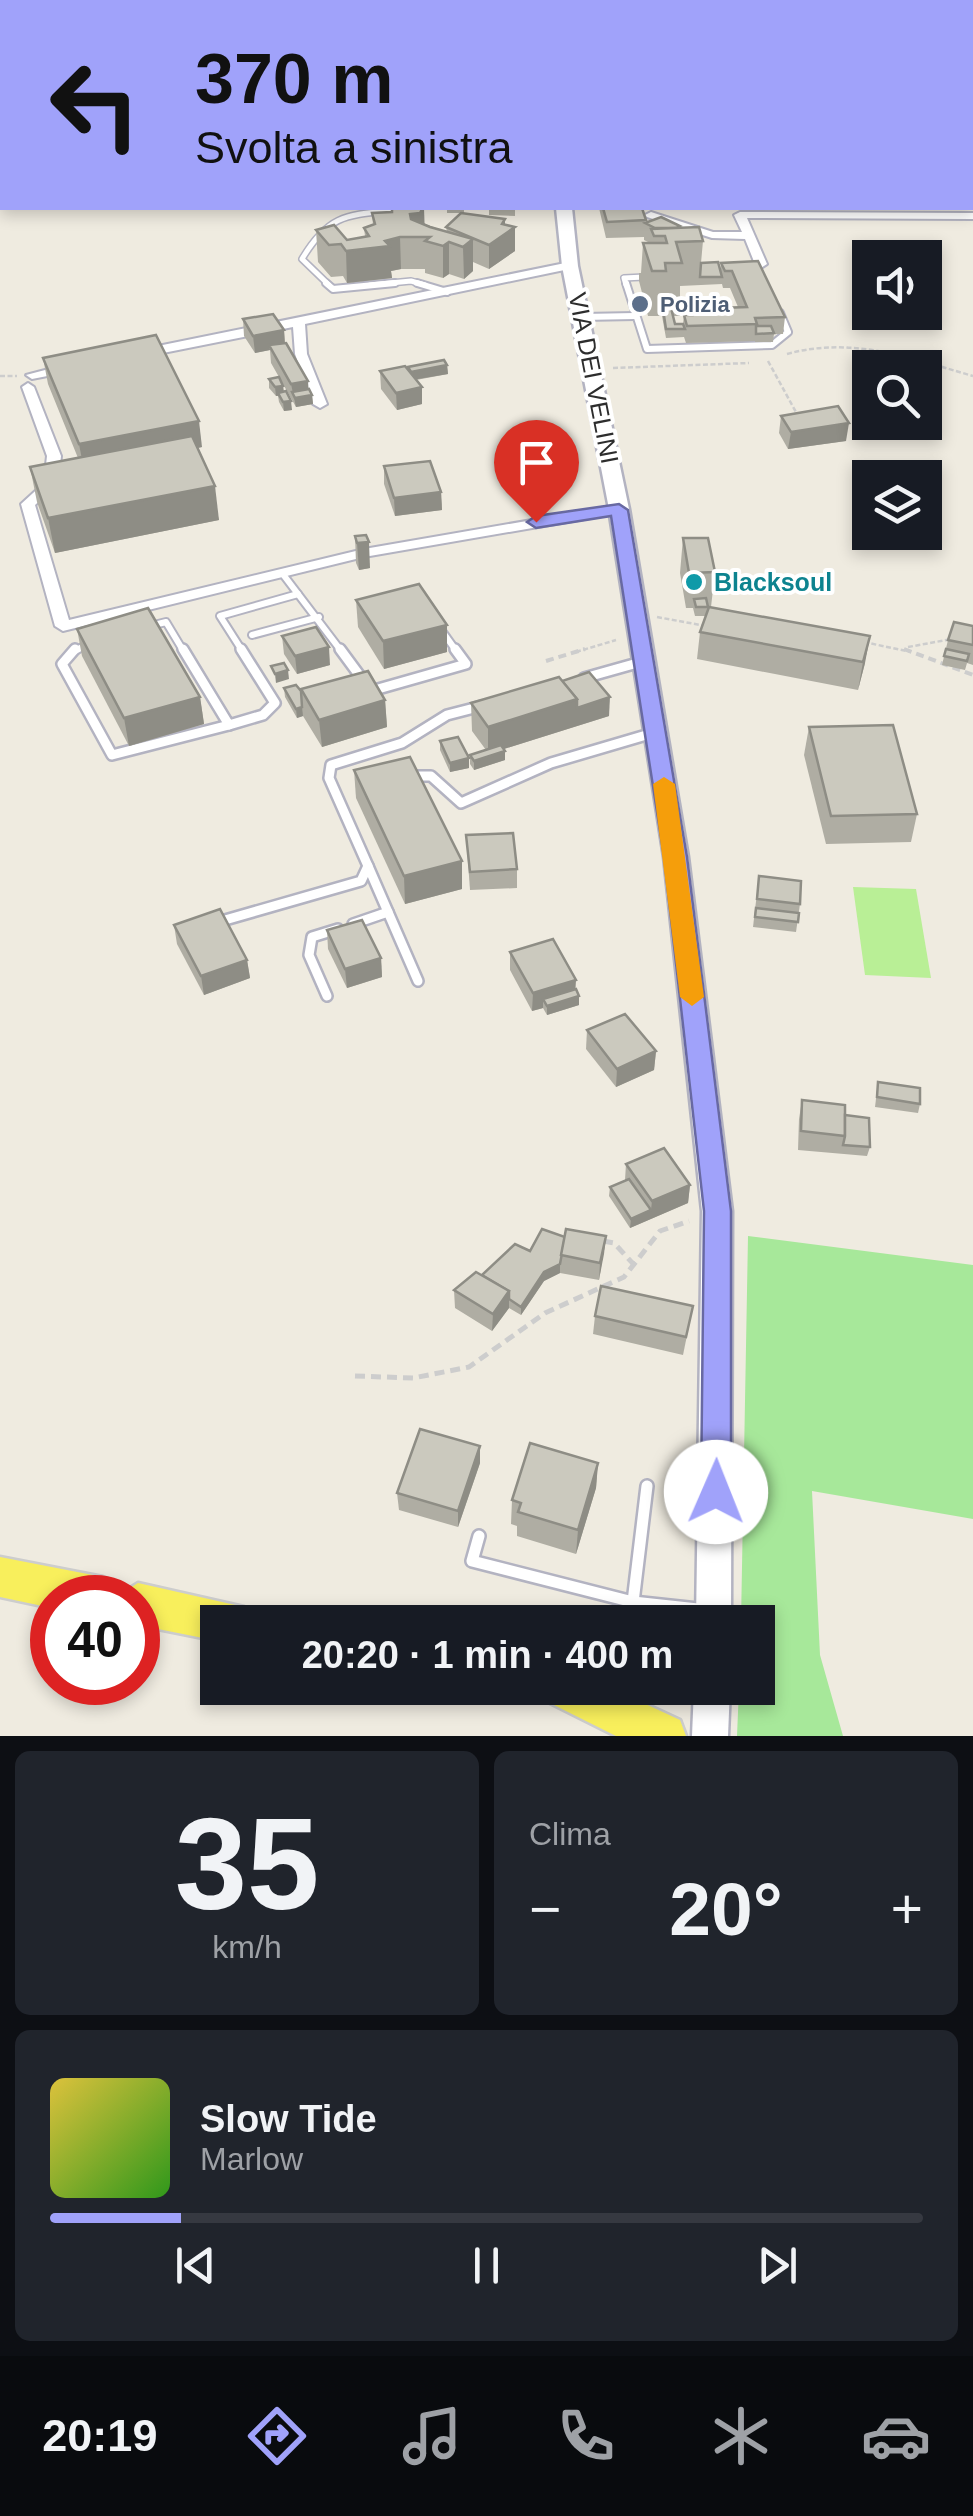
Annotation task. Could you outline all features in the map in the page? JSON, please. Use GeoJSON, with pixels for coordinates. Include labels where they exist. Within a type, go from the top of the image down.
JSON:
{"type":"FeatureCollection","features":[{"type":"Feature","properties":{"kind":"main road"},"geometry":{"type":"LineString","coordinates":[[0,1577],[30,1583]]}},
{"type":"Feature","properties":{"kind":"main road"},"geometry":{"type":"LineString","coordinates":[[160,1608],[200,1616]]}},
{"type":"Feature","properties":{"kind":"main road"},"geometry":{"type":"LineString","coordinates":[[600,1705],[664,1736]]}},
{"type":"Feature","properties":{"kind":"street","name":"VIA DEI VELINI"},"geometry":{"type":"LineString","coordinates":[[564,210],[570,266],[594,368],[656,732],[718,1211],[714,1605]]}},
{"type":"Feature","properties":{"kind":"street"},"geometry":{"type":"LineString","coordinates":[[651,214],[712,235],[749,236]]}},
{"type":"Feature","properties":{"kind":"street"},"geometry":{"type":"LineString","coordinates":[[760,264],[740,216],[973,216]]}},
{"type":"Feature","properties":{"kind":"street"},"geometry":{"type":"LineString","coordinates":[[127,356],[570,266]]}},
{"type":"Feature","properties":{"kind":"street"},"geometry":{"type":"LineString","coordinates":[[299,322],[301,354],[320,404]]}},
{"type":"Feature","properties":{"kind":"street"},"geometry":{"type":"LineString","coordinates":[[89,364],[30,381],[54,456],[51,484],[28,504],[64,626],[401,546],[619,510]]}},
{"type":"Feature","properties":{"kind":"street"},"geometry":{"type":"LineString","coordinates":[[710,1736],[711,1705]]}},
{"type":"Feature","properties":{"kind":"lane"},"geometry":{"type":"LineString","coordinates":[[379,210],[350,215],[319,230],[302,259],[334,289],[411,281],[450,293]]}},
{"type":"Feature","properties":{"kind":"lane"},"geometry":{"type":"LineString","coordinates":[[401,210],[406,211]]}},
{"type":"Feature","properties":{"kind":"lane"},"geometry":{"type":"LineString","coordinates":[[644,277],[624,278],[647,349],[772,345],[788,332],[774,296]]}},
{"type":"Feature","properties":{"kind":"lane"},"geometry":{"type":"LineString","coordinates":[[583,317],[635,316]]}},
{"type":"Feature","properties":{"kind":"lane"},"geometry":{"type":"LineString","coordinates":[[282,573],[319,617],[371,691],[466,664],[432,618]]}},
{"type":"Feature","properties":{"kind":"lane"},"geometry":{"type":"LineString","coordinates":[[94,642],[76,647],[62,664],[112,755],[263,715],[275,704],[220,616],[298,594]]}},
{"type":"Feature","properties":{"kind":"lane"},"geometry":{"type":"LineString","coordinates":[[252,635],[319,617]]}},
{"type":"Feature","properties":{"kind":"lane"},"geometry":{"type":"LineString","coordinates":[[130,632],[166,622],[229,725]]}},
{"type":"Feature","properties":{"kind":"lane"},"geometry":{"type":"LineString","coordinates":[[572,681],[641,637]]}},
{"type":"Feature","properties":{"kind":"lane"},"geometry":{"type":"LineString","coordinates":[[418,980],[329,778],[331,765],[402,744],[447,716],[501,701]]}},
{"type":"Feature","properties":{"kind":"lane"},"geometry":{"type":"LineString","coordinates":[[392,780],[430,776],[461,804],[551,763],[656,732]]}},
{"type":"Feature","properties":{"kind":"lane"},"geometry":{"type":"LineString","coordinates":[[206,926],[341,890],[361,881],[368,866]]}},
{"type":"Feature","properties":{"kind":"lane"},"geometry":{"type":"LineString","coordinates":[[326,996],[309,954],[312,937],[388,912]]}},
{"type":"Feature","properties":{"kind":"lane"},"geometry":{"type":"LineString","coordinates":[[633,1602],[648,1486]]}},
{"type":"Feature","properties":{"kind":"lane"},"geometry":{"type":"LineString","coordinates":[[479,1536],[472,1561],[649,1605]]}},
{"type":"Feature","properties":{"kind":"path"},"geometry":{"type":"LineString","coordinates":[[594,368],[768,361],[808,346],[847,344],[973,376]]}},
{"type":"Feature","properties":{"kind":"path"},"geometry":{"type":"LineString","coordinates":[[768,361],[802,424]]}},
{"type":"Feature","properties":{"kind":"path"},"geometry":{"type":"LineString","coordinates":[[546,661],[641,637],[713,628]]}},
{"type":"Feature","properties":{"kind":"path"},"geometry":{"type":"LineString","coordinates":[[856,642],[908,648],[946,638],[960,640]]}},
{"type":"Feature","properties":{"kind":"path"},"geometry":{"type":"LineString","coordinates":[[908,648],[932,664],[973,676]]}},
{"type":"Feature","properties":{"kind":"path"},"geometry":{"type":"LineString","coordinates":[[355,1376],[415,1380],[480,1362],[529,1322],[568,1301],[622,1282],[637,1268],[660,1231],[718,1211]]}},
{"type":"Feature","properties":{"kind":"path"},"geometry":{"type":"LineString","coordinates":[[599,1241],[614,1243],[637,1268]]}},
{"type":"Feature","properties":{"kind":"green space"},"geometry":{"type":"Polygon","coordinates":[[[853,887],[916,889],[931,978],[865,975],[853,887]]]}},
{"type":"Feature","properties":{"kind":"green space"},"geometry":{"type":"Polygon","coordinates":[[[748,1236],[973,1265],[973,1519],[812,1491],[820,1655],[843,1736],[737,1736],[738,1705],[775,1705],[775,1605],[741,1605],[748,1236]]]}},
{"type":"Feature","properties":{"kind":"building"},"geometry":{"type":"Polygon","coordinates":[[[422,210],[410,214],[411,219],[473,239],[463,247],[425,241],[430,237],[400,237],[385,241],[390,246],[346,251],[341,244],[329,245],[316,230],[334,225],[347,240],[369,236],[364,228],[375,224],[372,213],[422,210]]]}},
{"type":"Feature","properties":{"kind":"building"},"geometry":{"type":"Polygon","coordinates":[[[604,210],[643,210],[646,220],[607,222],[604,210]]]}},
{"type":"Feature","properties":{"kind":"building"},"geometry":{"type":"Polygon","coordinates":[[[461,213],[505,219],[502,224],[515,227],[489,245],[446,227],[461,213]]]}},
{"type":"Feature","properties":{"kind":"building"},"geometry":{"type":"Polygon","coordinates":[[[661,217],[680,226],[655,228],[645,223],[661,217]]]}},
{"type":"Feature","properties":{"kind":"building"},"geometry":{"type":"Polygon","coordinates":[[[699,227],[703,241],[676,242],[682,263],[665,263],[666,271],[652,271],[643,243],[667,243],[665,236],[654,236],[651,229],[699,227]]]}},
{"type":"Feature","properties":{"kind":"building"},"geometry":{"type":"Polygon","coordinates":[[[758,261],[785,317],[755,318],[757,324],[687,326],[684,315],[692,315],[690,309],[747,307],[732,271],[725,271],[721,263],[758,261]]]}},
{"type":"Feature","properties":{"kind":"building"},"geometry":{"type":"Polygon","coordinates":[[[718,262],[722,277],[700,277],[701,263],[718,262]]]}},
{"type":"Feature","properties":{"kind":"building"},"geometry":{"type":"Polygon","coordinates":[[[679,299],[681,308],[671,308],[675,324],[683,324],[685,329],[666,329],[664,300],[679,299]]]}},
{"type":"Feature","properties":{"kind":"building"},"geometry":{"type":"Polygon","coordinates":[[[273,314],[284,330],[253,336],[243,319],[273,314]]]}},
{"type":"Feature","properties":{"kind":"building"},"geometry":{"type":"Polygon","coordinates":[[[756,326],[771,326],[774,333],[756,334],[756,326]]]}},
{"type":"Feature","properties":{"kind":"building"},"geometry":{"type":"Polygon","coordinates":[[[156,335],[199,421],[79,444],[43,358],[156,335]]]}},
{"type":"Feature","properties":{"kind":"building"},"geometry":{"type":"Polygon","coordinates":[[[286,343],[308,381],[291,384],[269,345],[286,343]]]}},
{"type":"Feature","properties":{"kind":"building"},"geometry":{"type":"Polygon","coordinates":[[[444,360],[447,365],[411,372],[408,367],[444,360]]]}},
{"type":"Feature","properties":{"kind":"building"},"geometry":{"type":"Polygon","coordinates":[[[405,366],[422,387],[396,393],[380,371],[405,366]]]}},
{"type":"Feature","properties":{"kind":"building"},"geometry":{"type":"Polygon","coordinates":[[[279,377],[283,386],[275,387],[269,379],[279,377]]]}},
{"type":"Feature","properties":{"kind":"building"},"geometry":{"type":"Polygon","coordinates":[[[309,389],[312,395],[295,398],[292,392],[309,389]]]}},
{"type":"Feature","properties":{"kind":"building"},"geometry":{"type":"Polygon","coordinates":[[[286,391],[291,401],[283,402],[278,393],[286,391]]]}},
{"type":"Feature","properties":{"kind":"building"},"geometry":{"type":"Polygon","coordinates":[[[838,406],[849,423],[791,432],[781,416],[838,406]]]}},
{"type":"Feature","properties":{"kind":"building"},"geometry":{"type":"Polygon","coordinates":[[[192,436],[215,486],[48,518],[30,467],[192,436]]]}},
{"type":"Feature","properties":{"kind":"building"},"geometry":{"type":"Polygon","coordinates":[[[430,461],[441,492],[394,498],[384,466],[430,461]]]}},
{"type":"Feature","properties":{"kind":"building"},"geometry":{"type":"Polygon","coordinates":[[[366,535],[369,542],[357,543],[355,536],[366,535]]]}},
{"type":"Feature","properties":{"kind":"building"},"geometry":{"type":"Polygon","coordinates":[[[683,538],[708,538],[715,572],[689,573],[683,538]]]}},
{"type":"Feature","properties":{"kind":"building"},"geometry":{"type":"Polygon","coordinates":[[[419,584],[447,625],[383,641],[356,600],[419,584]]]}},
{"type":"Feature","properties":{"kind":"building"},"geometry":{"type":"Polygon","coordinates":[[[706,598],[708,607],[696,607],[694,599],[706,598]]]}},
{"type":"Feature","properties":{"kind":"building"},"geometry":{"type":"Polygon","coordinates":[[[709,607],[870,636],[863,662],[700,632],[709,607]]]}},
{"type":"Feature","properties":{"kind":"building"},"geometry":{"type":"Polygon","coordinates":[[[148,608],[200,697],[124,718],[77,629],[148,608]]]}},
{"type":"Feature","properties":{"kind":"building"},"geometry":{"type":"Polygon","coordinates":[[[954,622],[973,626],[973,645],[948,640],[954,622]]]}},
{"type":"Feature","properties":{"kind":"building"},"geometry":{"type":"Polygon","coordinates":[[[316,627],[329,647],[295,656],[282,636],[316,627]]]}},
{"type":"Feature","properties":{"kind":"building"},"geometry":{"type":"Polygon","coordinates":[[[946,649],[969,654],[967,661],[944,656],[946,649]]]}},
{"type":"Feature","properties":{"kind":"building"},"geometry":{"type":"Polygon","coordinates":[[[284,663],[288,670],[275,674],[271,666],[284,663]]]}},
{"type":"Feature","properties":{"kind":"building"},"geometry":{"type":"Polygon","coordinates":[[[368,671],[385,700],[319,720],[301,689],[368,671]]]}},
{"type":"Feature","properties":{"kind":"building"},"geometry":{"type":"Polygon","coordinates":[[[589,672],[610,697],[577,708],[577,699],[562,681],[589,672]]]}},
{"type":"Feature","properties":{"kind":"building"},"geometry":{"type":"Polygon","coordinates":[[[559,677],[577,699],[488,727],[471,703],[559,677]]]}},
{"type":"Feature","properties":{"kind":"building"},"geometry":{"type":"Polygon","coordinates":[[[296,685],[301,691],[302,707],[296,709],[284,688],[296,685]]]}},
{"type":"Feature","properties":{"kind":"building"},"geometry":{"type":"Polygon","coordinates":[[[893,725],[917,814],[831,816],[809,727],[893,725]]]}},
{"type":"Feature","properties":{"kind":"building"},"geometry":{"type":"Polygon","coordinates":[[[458,737],[469,758],[450,763],[440,741],[458,737]]]}},
{"type":"Feature","properties":{"kind":"building"},"geometry":{"type":"Polygon","coordinates":[[[501,745],[505,751],[474,761],[470,755],[501,745]]]}},
{"type":"Feature","properties":{"kind":"building"},"geometry":{"type":"Polygon","coordinates":[[[410,757],[462,861],[404,876],[354,770],[410,757]]]}},
{"type":"Feature","properties":{"kind":"building"},"geometry":{"type":"Polygon","coordinates":[[[513,833],[517,869],[470,872],[466,835],[513,833]]]}},
{"type":"Feature","properties":{"kind":"building"},"geometry":{"type":"Polygon","coordinates":[[[759,876],[801,881],[800,904],[757,899],[759,876]]]}},
{"type":"Feature","properties":{"kind":"building"},"geometry":{"type":"Polygon","coordinates":[[[756,908],[799,913],[798,922],[755,917],[756,908]]]}},
{"type":"Feature","properties":{"kind":"building"},"geometry":{"type":"Polygon","coordinates":[[[220,909],[247,960],[201,976],[174,925],[220,909]]]}},
{"type":"Feature","properties":{"kind":"building"},"geometry":{"type":"Polygon","coordinates":[[[362,920],[381,958],[345,969],[327,930],[362,920]]]}},
{"type":"Feature","properties":{"kind":"building"},"geometry":{"type":"Polygon","coordinates":[[[553,939],[576,980],[533,993],[510,952],[553,939]]]}},
{"type":"Feature","properties":{"kind":"building"},"geometry":{"type":"Polygon","coordinates":[[[576,989],[579,996],[547,1006],[543,999],[576,989]]]}},
{"type":"Feature","properties":{"kind":"building"},"geometry":{"type":"Polygon","coordinates":[[[625,1014],[656,1051],[617,1069],[587,1030],[625,1014]]]}},
{"type":"Feature","properties":{"kind":"building"},"geometry":{"type":"Polygon","coordinates":[[[878,1082],[920,1088],[920,1104],[877,1097],[878,1082]]]}},
{"type":"Feature","properties":{"kind":"building"},"geometry":{"type":"Polygon","coordinates":[[[802,1100],[845,1105],[845,1136],[801,1131],[802,1100]]]}},
{"type":"Feature","properties":{"kind":"building"},"geometry":{"type":"Polygon","coordinates":[[[845,1115],[869,1118],[870,1147],[843,1145],[845,1115]]]}},
{"type":"Feature","properties":{"kind":"building"},"geometry":{"type":"Polygon","coordinates":[[[664,1148],[690,1185],[652,1201],[626,1164],[664,1148]]]}},
{"type":"Feature","properties":{"kind":"building"},"geometry":{"type":"Polygon","coordinates":[[[629,1179],[651,1210],[631,1219],[610,1187],[629,1179]]]}},
{"type":"Feature","properties":{"kind":"building"},"geometry":{"type":"Polygon","coordinates":[[[542,1229],[565,1237],[560,1264],[544,1272],[521,1307],[509,1299],[509,1291],[482,1275],[515,1244],[530,1251],[542,1229]]]}},
{"type":"Feature","properties":{"kind":"building"},"geometry":{"type":"Polygon","coordinates":[[[566,1229],[606,1236],[600,1263],[561,1255],[566,1229]]]}},
{"type":"Feature","properties":{"kind":"building"},"geometry":{"type":"Polygon","coordinates":[[[476,1272],[509,1291],[493,1314],[454,1290],[476,1272]]]}},
{"type":"Feature","properties":{"kind":"building"},"geometry":{"type":"Polygon","coordinates":[[[601,1286],[693,1306],[686,1337],[595,1316],[601,1286]]]}},
{"type":"Feature","properties":{"kind":"building"},"geometry":{"type":"Polygon","coordinates":[[[420,1429],[480,1446],[458,1511],[397,1493],[420,1429]]]}},
{"type":"Feature","properties":{"kind":"building"},"geometry":{"type":"Polygon","coordinates":[[[530,1443],[598,1463],[578,1530],[518,1512],[521,1503],[512,1500],[530,1443]]]}},
{"type":"Feature","properties":{"kind":"slow traffic"},"geometry":{"type":"LineString","coordinates":[[664,784],[692,997]]}},
{"type":"Feature","properties":{"kind":"place","name":"Polizia"},"geometry":{"type":"Point","coordinates":[640,304]}},
{"type":"Feature","properties":{"kind":"place","name":"Blacksoul"},"geometry":{"type":"Point","coordinates":[694,582]}},
{"type":"Feature","properties":{"kind":"route"},"geometry":{"type":"LineString","coordinates":[[536,522],[619,510],[676,857],[718,1211],[716,1492]]}}]}
